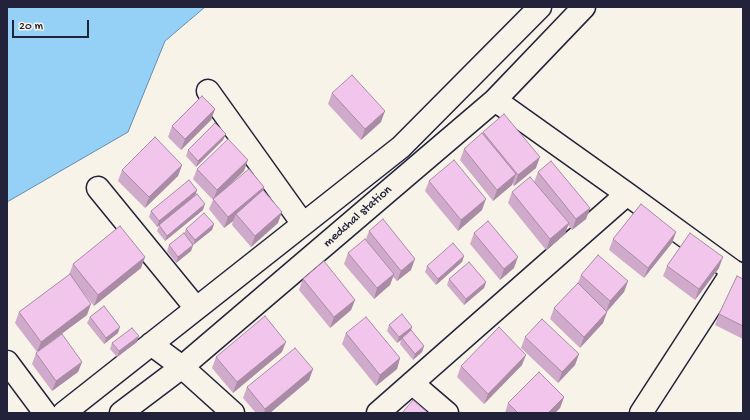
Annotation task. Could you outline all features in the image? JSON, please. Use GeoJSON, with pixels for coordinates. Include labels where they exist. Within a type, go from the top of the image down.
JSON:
{"type":"FeatureCollection","features":[{"type":"Feature","properties":{"kind":"street"},"geometry":{"type":"LineString","coordinates":[[64,413],[401,147],[540,7]]}},
{"type":"Feature","properties":{"kind":"street","name":"medchal station"},"geometry":{"type":"LineString","coordinates":[[121,413],[182,367],[495,100],[584,7]]}},
{"type":"Feature","properties":{"kind":"street"},"geometry":{"type":"LineString","coordinates":[[208,91],[303,224]]}},
{"type":"Feature","properties":{"kind":"street"},"geometry":{"type":"LineString","coordinates":[[495,100],[738,274],[641,413]]}},
{"type":"Feature","properties":{"kind":"street"},"geometry":{"type":"LineString","coordinates":[[98,188],[196,308]]}},
{"type":"Feature","properties":{"kind":"street"},"geometry":{"type":"LineString","coordinates":[[378,413],[627,194]]}},
{"type":"Feature","properties":{"kind":"street"},"geometry":{"type":"LineString","coordinates":[[151,344],[182,367],[233,413]]}},
{"type":"Feature","properties":{"kind":"street"},"geometry":{"type":"LineString","coordinates":[[7,362],[45,413]]}},
{"type":"Feature","properties":{"kind":"street"},"geometry":{"type":"LineString","coordinates":[[412,384],[447,413]]}},
{"type":"Feature","properties":{"kind":"water"},"geometry":{"type":"Polygon","coordinates":[[[7,7],[205,7],[165,41],[128,132],[7,202],[7,7]]]}},
{"type":"Feature","properties":{"kind":"building"},"geometry":{"type":"Polygon","coordinates":[[[352,75],[385,111],[365,129],[332,93],[352,75]]]}},
{"type":"Feature","properties":{"kind":"building"},"geometry":{"type":"Polygon","coordinates":[[[202,96],[215,109],[185,139],[172,126],[202,96]]]}},
{"type":"Feature","properties":{"kind":"building"},"geometry":{"type":"Polygon","coordinates":[[[504,114],[540,157],[518,175],[483,132],[504,114]]]}},
{"type":"Feature","properties":{"kind":"building"},"geometry":{"type":"Polygon","coordinates":[[[215,123],[226,134],[198,161],[188,150],[215,123]]]}},
{"type":"Feature","properties":{"kind":"building"},"geometry":{"type":"Polygon","coordinates":[[[482,133],[516,174],[497,190],[464,149],[482,133]]]}},
{"type":"Feature","properties":{"kind":"building"},"geometry":{"type":"Polygon","coordinates":[[[155,137],[182,165],[149,197],[122,170],[155,137]]]}},
{"type":"Feature","properties":{"kind":"building"},"geometry":{"type":"Polygon","coordinates":[[[228,139],[248,160],[217,190],[197,169],[228,139]]]}},
{"type":"Feature","properties":{"kind":"building"},"geometry":{"type":"Polygon","coordinates":[[[454,160],[486,199],[461,220],[429,181],[454,160]]]}},
{"type":"Feature","properties":{"kind":"building"},"geometry":{"type":"Polygon","coordinates":[[[551,161],[590,208],[576,219],[538,172],[551,161]]]}},
{"type":"Feature","properties":{"kind":"building"},"geometry":{"type":"Polygon","coordinates":[[[249,169],[264,187],[228,217],[213,199],[249,169]]]}},
{"type":"Feature","properties":{"kind":"building"},"geometry":{"type":"Polygon","coordinates":[[[530,177],[569,223],[550,239],[512,192],[530,177]]]}},
{"type":"Feature","properties":{"kind":"building"},"geometry":{"type":"Polygon","coordinates":[[[189,180],[197,190],[159,221],[151,211],[189,180]]]}},
{"type":"Feature","properties":{"kind":"building"},"geometry":{"type":"Polygon","coordinates":[[[263,190],[282,212],[255,236],[236,214],[263,190]]]}},
{"type":"Feature","properties":{"kind":"building"},"geometry":{"type":"Polygon","coordinates":[[[197,194],[205,204],[167,236],[159,225],[197,194]]]}},
{"type":"Feature","properties":{"kind":"building"},"geometry":{"type":"Polygon","coordinates":[[[641,204],[676,232],[648,268],[613,239],[641,204]]]}},
{"type":"Feature","properties":{"kind":"building"},"geometry":{"type":"Polygon","coordinates":[[[204,213],[214,224],[195,240],[186,229],[204,213]]]}},
{"type":"Feature","properties":{"kind":"building"},"geometry":{"type":"Polygon","coordinates":[[[383,219],[415,259],[401,271],[369,231],[383,219]]]}},
{"type":"Feature","properties":{"kind":"building"},"geometry":{"type":"Polygon","coordinates":[[[488,221],[518,257],[504,269],[474,233],[488,221]]]}},
{"type":"Feature","properties":{"kind":"building"},"geometry":{"type":"Polygon","coordinates":[[[120,226],[145,257],[98,295],[73,264],[120,226]]]}},
{"type":"Feature","properties":{"kind":"building"},"geometry":{"type":"Polygon","coordinates":[[[184,233],[193,245],[178,257],[169,245],[184,233]]]}},
{"type":"Feature","properties":{"kind":"building"},"geometry":{"type":"Polygon","coordinates":[[[690,233],[723,257],[699,289],[667,266],[690,233]]]}},
{"type":"Feature","properties":{"kind":"building"},"geometry":{"type":"Polygon","coordinates":[[[365,239],[394,274],[377,288],[348,253],[365,239]]]}},
{"type":"Feature","properties":{"kind":"building"},"geometry":{"type":"Polygon","coordinates":[[[453,243],[464,256],[438,279],[427,266],[453,243]]]}},
{"type":"Feature","properties":{"kind":"building"},"geometry":{"type":"Polygon","coordinates":[[[598,255],[628,281],[610,301],[581,275],[598,255]]]}},
{"type":"Feature","properties":{"kind":"building"},"geometry":{"type":"Polygon","coordinates":[[[324,261],[355,300],[334,317],[303,279],[324,261]]]}},
{"type":"Feature","properties":{"kind":"building"},"geometry":{"type":"Polygon","coordinates":[[[469,262],[486,282],[466,299],[449,279],[469,262]]]}},
{"type":"Feature","properties":{"kind":"building"},"geometry":{"type":"Polygon","coordinates":[[[70,274],[91,304],[41,342],[19,312],[70,274]]]}},
{"type":"Feature","properties":{"kind":"building"},"geometry":{"type":"Polygon","coordinates":[[[737,276],[743,279],[743,326],[719,314],[737,276]]]}},
{"type":"Feature","properties":{"kind":"building"},"geometry":{"type":"Polygon","coordinates":[[[578,283],[607,312],[584,337],[554,308],[578,283]]]}},
{"type":"Feature","properties":{"kind":"building"},"geometry":{"type":"Polygon","coordinates":[[[104,306],[120,327],[106,338],[90,317],[104,306]]]}},
{"type":"Feature","properties":{"kind":"building"},"geometry":{"type":"Polygon","coordinates":[[[402,314],[412,327],[399,337],[389,325],[402,314]]]}},
{"type":"Feature","properties":{"kind":"building"},"geometry":{"type":"Polygon","coordinates":[[[265,316],[286,342],[237,382],[216,357],[265,316]]]}},
{"type":"Feature","properties":{"kind":"building"},"geometry":{"type":"Polygon","coordinates":[[[366,317],[400,358],[380,375],[346,333],[366,317]]]}},
{"type":"Feature","properties":{"kind":"building"},"geometry":{"type":"Polygon","coordinates":[[[542,319],[579,354],[562,372],[525,337],[542,319]]]}},
{"type":"Feature","properties":{"kind":"building"},"geometry":{"type":"Polygon","coordinates":[[[499,327],[526,355],[488,394],[461,366],[499,327]]]}},
{"type":"Feature","properties":{"kind":"building"},"geometry":{"type":"Polygon","coordinates":[[[132,328],[139,336],[119,351],[112,343],[132,328]]]}},
{"type":"Feature","properties":{"kind":"building"},"geometry":{"type":"Polygon","coordinates":[[[411,330],[424,346],[415,354],[402,338],[411,330]]]}},
{"type":"Feature","properties":{"kind":"building"},"geometry":{"type":"Polygon","coordinates":[[[62,334],[82,362],[56,381],[36,353],[62,334]]]}},
{"type":"Feature","properties":{"kind":"building"},"geometry":{"type":"Polygon","coordinates":[[[295,348],[313,369],[265,409],[247,387],[295,348]]]}},
{"type":"Feature","properties":{"kind":"building"},"geometry":{"type":"Polygon","coordinates":[[[539,372],[564,397],[548,413],[518,413],[508,403],[539,372]]]}},
{"type":"Feature","properties":{"kind":"building"},"geometry":{"type":"Polygon","coordinates":[[[413,400],[428,413],[402,413],[413,400]]]}}]}
